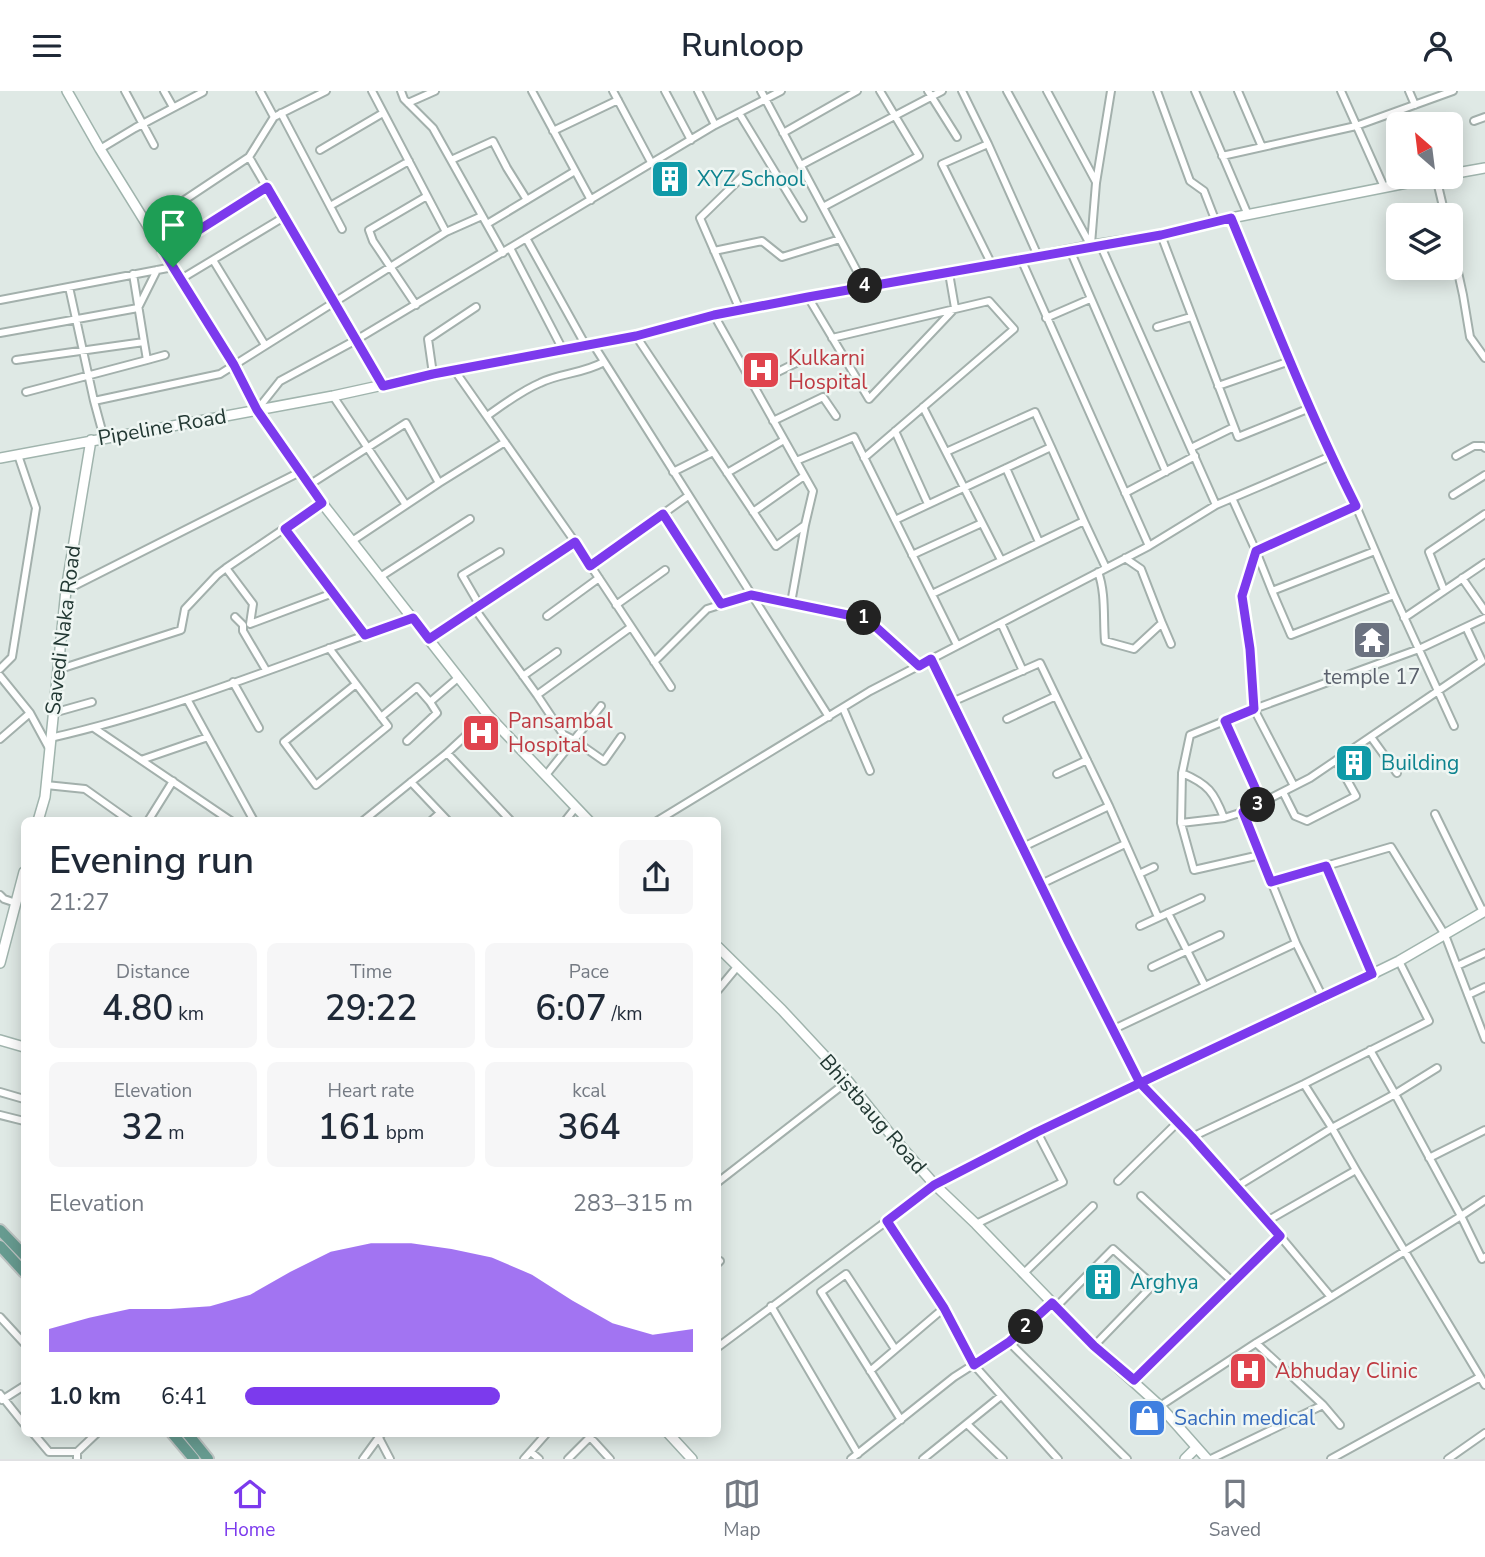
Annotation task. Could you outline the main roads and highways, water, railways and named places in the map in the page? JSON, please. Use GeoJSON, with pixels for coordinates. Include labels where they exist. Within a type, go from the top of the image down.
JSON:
{"type":"FeatureCollection","features":[{"type":"Feature","properties":{"kind":"main road"},"geometry":{"type":"LineString","coordinates":[[0,1230],[21,1252]]}},
{"type":"Feature","properties":{"kind":"main road"},"geometry":{"type":"LineString","coordinates":[[0,1247],[21,1269]]}},
{"type":"Feature","properties":{"kind":"main road"},"geometry":{"type":"LineString","coordinates":[[175,1437],[194,1459]]}},
{"type":"Feature","properties":{"kind":"main road"},"geometry":{"type":"LineString","coordinates":[[190,1437],[208,1459]]}},
{"type":"Feature","properties":{"kind":"place","name":"XYZ School"},"geometry":{"type":"Point","coordinates":[670,179]}},
{"type":"Feature","properties":{"kind":"place","name":"Kulkarni Hospital"},"geometry":{"type":"Point","coordinates":[761,370]}},
{"type":"Feature","properties":{"kind":"place","name":"temple 17"},"geometry":{"type":"Point","coordinates":[1372,640]}},
{"type":"Feature","properties":{"kind":"place","name":"Pansambal Hospital"},"geometry":{"type":"Point","coordinates":[481,733]}},
{"type":"Feature","properties":{"kind":"place","name":"Building"},"geometry":{"type":"Point","coordinates":[1354,763]}},
{"type":"Feature","properties":{"kind":"place","name":"Arghya"},"geometry":{"type":"Point","coordinates":[1103,1282]}},
{"type":"Feature","properties":{"kind":"place","name":"Abhuday Clinic"},"geometry":{"type":"Point","coordinates":[1248,1371]}},
{"type":"Feature","properties":{"kind":"place","name":"Sachin medical"},"geometry":{"type":"Point","coordinates":[1147,1418]}}]}
